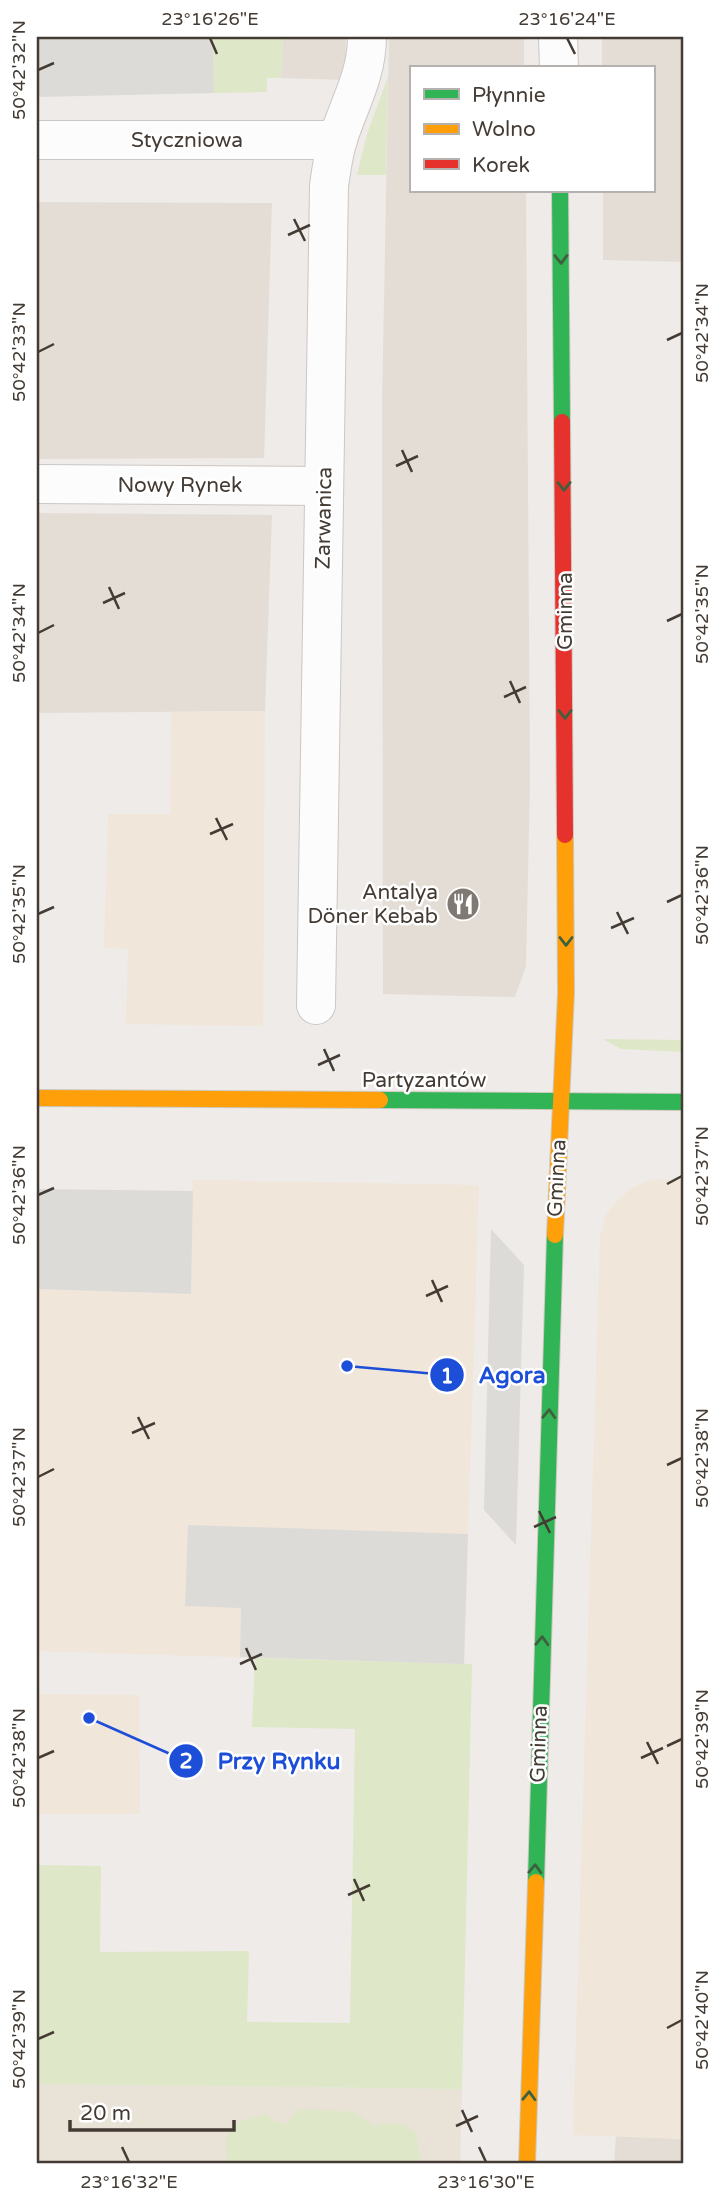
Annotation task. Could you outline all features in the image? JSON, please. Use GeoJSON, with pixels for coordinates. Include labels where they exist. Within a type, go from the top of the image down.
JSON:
{"type":"FeatureCollection","features":[{"type":"Feature","properties":{"kind":"street","name":"Zarwanica"},"geometry":{"type":"LineString","coordinates":[[316,1005],[329,186],[338,140],[361,83],[368,37]]}},
{"type":"Feature","properties":{"kind":"street"},"geometry":{"type":"LineString","coordinates":[[558,37],[559,66]]}},
{"type":"Feature","properties":{"kind":"street","name":"Styczniowa"},"geometry":{"type":"LineString","coordinates":[[37,140],[338,140]]}},
{"type":"Feature","properties":{"kind":"street","name":"Gminna"},"geometry":{"type":"LineString","coordinates":[[527,2164],[566,979],[560,192]]}},
{"type":"Feature","properties":{"kind":"street","name":"Nowy Rynek"},"geometry":{"type":"LineString","coordinates":[[37,484],[324,486]]}},
{"type":"Feature","properties":{"kind":"street","name":"Partyzantów"},"geometry":{"type":"LineString","coordinates":[[37,1098],[684,1102]]}},
{"type":"Feature","properties":{"kind":"shaded area"},"geometry":{"type":"Polygon","coordinates":[[[37,37],[213,37],[214,93],[37,97],[37,37]]]}},
{"type":"Feature","properties":{"kind":"shaded area"},"geometry":{"type":"Polygon","coordinates":[[[283,37],[346,37],[345,80],[281,78],[283,37]]]}},
{"type":"Feature","properties":{"kind":"shaded area"},"geometry":{"type":"Polygon","coordinates":[[[389,37],[524,37],[524,66],[410,66],[410,192],[526,192],[530,782],[526,966],[515,997],[383,994],[382,407],[389,37]]]}},
{"type":"Feature","properties":{"kind":"shaded area"},"geometry":{"type":"Polygon","coordinates":[[[602,37],[684,37],[684,262],[603,260],[603,192],[654,192],[654,66],[602,66],[602,37]]]}},
{"type":"Feature","properties":{"kind":"shaded area"},"geometry":{"type":"Polygon","coordinates":[[[37,202],[272,203],[264,458],[37,459],[37,202]]]}},
{"type":"Feature","properties":{"kind":"shaded area"},"geometry":{"type":"Polygon","coordinates":[[[37,513],[272,515],[265,711],[37,713],[37,513]]]}},
{"type":"Feature","properties":{"kind":"shaded area"},"geometry":{"type":"Polygon","coordinates":[[[265,711],[263,1026],[126,1024],[128,949],[104,948],[108,814],[170,814],[171,712],[265,711]]]}},
{"type":"Feature","properties":{"kind":"shaded area"},"geometry":{"type":"Polygon","coordinates":[[[652,1179],[684,1180],[684,2139],[573,2135],[600,1236],[606,1215],[617,1201],[632,1188],[652,1179]]]}},
{"type":"Feature","properties":{"kind":"shaded area"},"geometry":{"type":"Polygon","coordinates":[[[193,1180],[479,1185],[464,1664],[37,1651],[37,1289],[191,1294],[193,1180]]]}},
{"type":"Feature","properties":{"kind":"shaded area"},"geometry":{"type":"Polygon","coordinates":[[[37,1189],[193,1191],[191,1294],[37,1289],[37,1189]]]}},
{"type":"Feature","properties":{"kind":"shaded area"},"geometry":{"type":"Polygon","coordinates":[[[491,1229],[524,1265],[516,1545],[484,1510],[491,1229]]]}},
{"type":"Feature","properties":{"kind":"shaded area"},"geometry":{"type":"Polygon","coordinates":[[[188,1525],[468,1534],[464,1664],[240,1657],[241,1608],[185,1606],[188,1525]]]}},
{"type":"Feature","properties":{"kind":"shaded area"},"geometry":{"type":"Polygon","coordinates":[[[37,1694],[139,1695],[140,1814],[37,1814],[37,1694]]]}},
{"type":"Feature","properties":{"kind":"shaded area"},"geometry":{"type":"Polygon","coordinates":[[[37,2084],[462,2089],[460,2164],[37,2164],[37,2084]]]}},
{"type":"Feature","properties":{"kind":"shaded area"},"geometry":{"type":"Polygon","coordinates":[[[616,2136],[684,2139],[684,2164],[614,2164],[616,2136]]]}},
{"type":"Feature","properties":{"kind":"green space"},"geometry":{"type":"Polygon","coordinates":[[[213,37],[283,37],[281,78],[267,78],[267,92],[214,93],[213,37]]]}},
{"type":"Feature","properties":{"kind":"green space"},"geometry":{"type":"Polygon","coordinates":[[[388,77],[386,175],[357,175],[367,134],[388,77]]]}},
{"type":"Feature","properties":{"kind":"green space"},"geometry":{"type":"Polygon","coordinates":[[[603,1039],[684,1040],[684,1052],[621,1049],[603,1039]]]}},
{"type":"Feature","properties":{"kind":"green space"},"geometry":{"type":"Polygon","coordinates":[[[255,1658],[472,1664],[462,2089],[37,2084],[37,1865],[101,1866],[100,1952],[249,1951],[247,2022],[350,2023],[355,1729],[252,1727],[255,1658]]]}},
{"type":"Feature","properties":{"kind":"green space"},"geometry":{"type":"Polygon","coordinates":[[[309,2109],[353,2112],[375,2126],[402,2125],[416,2133],[419,2154],[424,2164],[228,2164],[225,2142],[232,2124],[266,2114],[276,2122],[287,2123],[297,2111],[309,2109]]]}},
{"type":"Feature","properties":{"kind":"traffic: fast"},"geometry":{"type":"LineString","coordinates":[[560,192],[562,422]]}},
{"type":"Feature","properties":{"kind":"traffic: fast"},"geometry":{"type":"LineString","coordinates":[[380,1100],[684,1102]]}},
{"type":"Feature","properties":{"kind":"traffic: fast"},"geometry":{"type":"LineString","coordinates":[[536,1882],[555,1235]]}},
{"type":"Feature","properties":{"kind":"traffic: slow"},"geometry":{"type":"LineString","coordinates":[[555,1235],[566,993],[565,835]]}},
{"type":"Feature","properties":{"kind":"traffic: slow"},"geometry":{"type":"LineString","coordinates":[[37,1098],[380,1100]]}},
{"type":"Feature","properties":{"kind":"traffic: slow"},"geometry":{"type":"LineString","coordinates":[[527,2164],[536,1882]]}},
{"type":"Feature","properties":{"kind":"traffic: jam"},"geometry":{"type":"LineString","coordinates":[[562,422],[565,835]]}},
{"type":"Feature","properties":{"kind":"place","name":"Antalya Döner Kebab"},"geometry":{"type":"Point","coordinates":[463,904]}},
{"type":"Feature","properties":{"kind":"place","name":"Agora"},"geometry":{"type":"Point","coordinates":[347,1366]}},
{"type":"Feature","properties":{"kind":"place","name":"Przy Rynku"},"geometry":{"type":"Point","coordinates":[89,1718]}}]}
